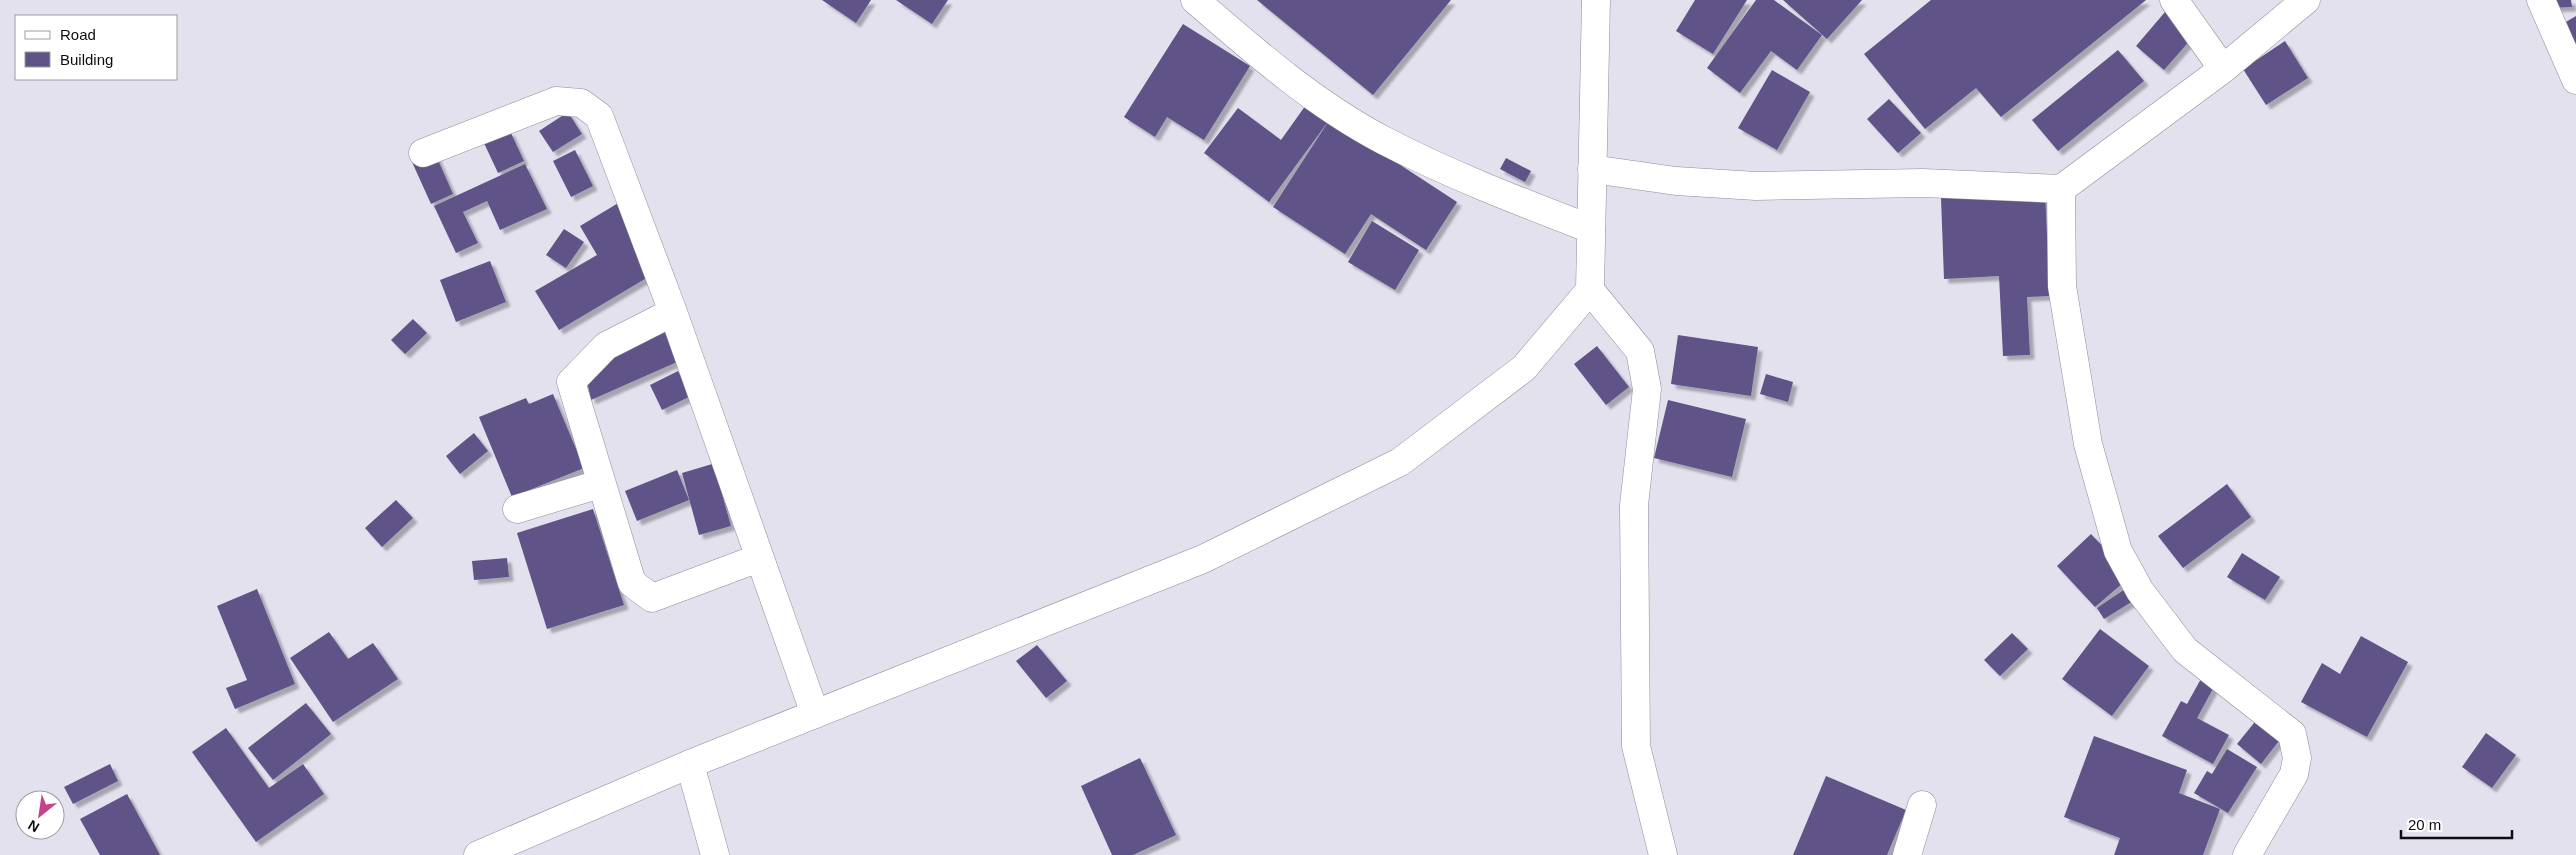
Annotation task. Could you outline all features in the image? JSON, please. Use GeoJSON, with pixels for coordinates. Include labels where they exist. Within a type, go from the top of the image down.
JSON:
{"type":"FeatureCollection","features":[{"type":"Feature","properties":{"kind":"street"},"geometry":{"type":"LineString","coordinates":[[1194,0],[1307,92],[1382,139],[1479,186],[1591,229]]}},
{"type":"Feature","properties":{"kind":"street"},"geometry":{"type":"LineString","coordinates":[[478,855],[690,764],[1203,559],[1400,462],[1524,368],[1590,290],[1596,0]]}},
{"type":"Feature","properties":{"kind":"street"},"geometry":{"type":"LineString","coordinates":[[2174,0],[2223,69]]}},
{"type":"Feature","properties":{"kind":"street"},"geometry":{"type":"LineString","coordinates":[[1592,169],[1676,181],[1756,186],[1923,183],[2061,189],[2223,69],[2306,0]]}},
{"type":"Feature","properties":{"kind":"street"},"geometry":{"type":"LineString","coordinates":[[2541,0],[2576,80]]}},
{"type":"Feature","properties":{"kind":"street"},"geometry":{"type":"LineString","coordinates":[[423,153],[556,101],[581,103],[599,116],[673,312],[815,714]]}},
{"type":"Feature","properties":{"kind":"street"},"geometry":{"type":"LineString","coordinates":[[2061,189],[2062,286],[2088,444],[2118,551],[2140,591],[2185,650],[2292,734],[2296,758],[2294,774],[2247,855]]}},
{"type":"Feature","properties":{"kind":"street"},"geometry":{"type":"LineString","coordinates":[[1590,290],[1640,351],[1647,389],[1634,505],[1636,746],[1663,855]]}},
{"type":"Feature","properties":{"kind":"street"},"geometry":{"type":"LineString","coordinates":[[673,312],[606,346],[570,382],[632,583],[652,598],[759,558]]}},
{"type":"Feature","properties":{"kind":"street"},"geometry":{"type":"LineString","coordinates":[[517,508],[600,484]]}},
{"type":"Feature","properties":{"kind":"street"},"geometry":{"type":"LineString","coordinates":[[690,764],[714,855]]}},
{"type":"Feature","properties":{"kind":"street"},"geometry":{"type":"LineString","coordinates":[[1907,855],[1922,805]]}},
{"type":"Feature","properties":{"kind":"building"},"geometry":{"type":"Polygon","coordinates":[[[822,0],[871,0],[856,23],[822,0]]]}},
{"type":"Feature","properties":{"kind":"building"},"geometry":{"type":"Polygon","coordinates":[[[896,0],[948,0],[932,24],[896,0]]]}},
{"type":"Feature","properties":{"kind":"building"},"geometry":{"type":"Polygon","coordinates":[[[1257,0],[1451,0],[1373,95],[1257,0]]]}},
{"type":"Feature","properties":{"kind":"building"},"geometry":{"type":"Polygon","coordinates":[[[1695,0],[1747,0],[1713,54],[1676,31],[1695,0]]]}},
{"type":"Feature","properties":{"kind":"building"},"geometry":{"type":"Polygon","coordinates":[[[1756,0],[1774,0],[1822,35],[1797,70],[1771,51],[1740,93],[1707,68],[1756,0]]]}},
{"type":"Feature","properties":{"kind":"building"},"geometry":{"type":"Polygon","coordinates":[[[1783,0],[1862,0],[1827,39],[1783,0]]]}},
{"type":"Feature","properties":{"kind":"building"},"geometry":{"type":"Polygon","coordinates":[[[1931,0],[2146,0],[2001,117],[1976,88],[1925,129],[1864,54],[1931,0]]]}},
{"type":"Feature","properties":{"kind":"building"},"geometry":{"type":"Polygon","coordinates":[[[2546,0],[2571,0],[2572,7],[2548,8],[2546,0]]]}},
{"type":"Feature","properties":{"kind":"building"},"geometry":{"type":"Polygon","coordinates":[[[2165,12],[2193,37],[2164,70],[2136,46],[2165,12]]]}},
{"type":"Feature","properties":{"kind":"building"},"geometry":{"type":"Polygon","coordinates":[[[2576,16],[2576,44],[2564,23],[2576,16]]]}},
{"type":"Feature","properties":{"kind":"building"},"geometry":{"type":"Polygon","coordinates":[[[1183,24],[1250,66],[1204,140],[1167,117],[1155,137],[1124,117],[1183,24]]]}},
{"type":"Feature","properties":{"kind":"building"},"geometry":{"type":"Polygon","coordinates":[[[2285,41],[2308,78],[2266,105],[2243,69],[2285,41]]]}},
{"type":"Feature","properties":{"kind":"building"},"geometry":{"type":"Polygon","coordinates":[[[2118,50],[2144,81],[2058,151],[2032,120],[2118,50]]]}},
{"type":"Feature","properties":{"kind":"building"},"geometry":{"type":"Polygon","coordinates":[[[1772,70],[1810,92],[1777,150],[1738,128],[1772,70]]]}},
{"type":"Feature","properties":{"kind":"building"},"geometry":{"type":"Polygon","coordinates":[[[1889,99],[1921,133],[1898,153],[1867,119],[1889,99]]]}},
{"type":"Feature","properties":{"kind":"building"},"geometry":{"type":"Polygon","coordinates":[[[1308,102],[1330,119],[1269,202],[1204,153],[1238,108],[1281,140],[1308,102]]]}},
{"type":"Feature","properties":{"kind":"building"},"geometry":{"type":"Polygon","coordinates":[[[568,112],[582,134],[553,152],[539,131],[568,112]]]}},
{"type":"Feature","properties":{"kind":"building"},"geometry":{"type":"Polygon","coordinates":[[[1330,119],[1457,202],[1426,250],[1371,214],[1345,254],[1273,207],[1330,119]]]}},
{"type":"Feature","properties":{"kind":"building"},"geometry":{"type":"Polygon","coordinates":[[[510,131],[524,161],[498,173],[484,143],[510,131]]]}},
{"type":"Feature","properties":{"kind":"building"},"geometry":{"type":"Polygon","coordinates":[[[575,150],[593,186],[571,197],[553,161],[575,150]]]}},
{"type":"Feature","properties":{"kind":"building"},"geometry":{"type":"Polygon","coordinates":[[[435,153],[453,194],[431,204],[412,162],[435,153]]]}},
{"type":"Feature","properties":{"kind":"building"},"geometry":{"type":"Polygon","coordinates":[[[1506,158],[1531,171],[1525,182],[1500,169],[1506,158]]]}},
{"type":"Feature","properties":{"kind":"building"},"geometry":{"type":"Polygon","coordinates":[[[525,164],[547,209],[500,230],[487,201],[463,212],[478,243],[456,253],[434,206],[525,164]]]}},
{"type":"Feature","properties":{"kind":"building"},"geometry":{"type":"Polygon","coordinates":[[[2045,193],[2050,296],[2027,297],[2030,355],[2003,356],[1999,276],[1944,279],[1941,198],[2045,193]]]}},
{"type":"Feature","properties":{"kind":"building"},"geometry":{"type":"Polygon","coordinates":[[[620,202],[655,273],[559,330],[535,291],[597,255],[580,226],[620,202]]]}},
{"type":"Feature","properties":{"kind":"building"},"geometry":{"type":"Polygon","coordinates":[[[1372,221],[1419,250],[1395,290],[1348,262],[1372,221]]]}},
{"type":"Feature","properties":{"kind":"building"},"geometry":{"type":"Polygon","coordinates":[[[564,229],[584,242],[566,268],[546,255],[564,229]]]}},
{"type":"Feature","properties":{"kind":"building"},"geometry":{"type":"Polygon","coordinates":[[[490,261],[506,302],[456,322],[440,280],[490,261]]]}},
{"type":"Feature","properties":{"kind":"building"},"geometry":{"type":"Polygon","coordinates":[[[413,319],[427,333],[405,354],[391,340],[413,319]]]}},
{"type":"Feature","properties":{"kind":"building"},"geometry":{"type":"Polygon","coordinates":[[[671,324],[686,358],[591,400],[585,372],[671,324]]]}},
{"type":"Feature","properties":{"kind":"building"},"geometry":{"type":"Polygon","coordinates":[[[1678,335],[1758,347],[1751,396],[1671,384],[1678,335]]]}},
{"type":"Feature","properties":{"kind":"building"},"geometry":{"type":"Polygon","coordinates":[[[1597,346],[1629,387],[1606,405],[1574,364],[1597,346]]]}},
{"type":"Feature","properties":{"kind":"building"},"geometry":{"type":"Polygon","coordinates":[[[678,371],[691,396],[662,410],[650,385],[678,371]]]}},
{"type":"Feature","properties":{"kind":"building"},"geometry":{"type":"Polygon","coordinates":[[[1766,374],[1793,382],[1788,402],[1760,394],[1766,374]]]}},
{"type":"Feature","properties":{"kind":"building"},"geometry":{"type":"Polygon","coordinates":[[[553,394],[584,468],[512,497],[479,417],[526,398],[529,404],[553,394]]]}},
{"type":"Feature","properties":{"kind":"building"},"geometry":{"type":"Polygon","coordinates":[[[1668,400],[1746,419],[1732,477],[1654,458],[1668,400]]]}},
{"type":"Feature","properties":{"kind":"building"},"geometry":{"type":"Polygon","coordinates":[[[474,433],[488,451],[460,474],[446,456],[474,433]]]}},
{"type":"Feature","properties":{"kind":"building"},"geometry":{"type":"Polygon","coordinates":[[[719,462],[726,485],[720,487],[731,526],[699,535],[682,473],[719,462]]]}},
{"type":"Feature","properties":{"kind":"building"},"geometry":{"type":"Polygon","coordinates":[[[677,470],[689,500],[637,521],[625,491],[677,470]]]}},
{"type":"Feature","properties":{"kind":"building"},"geometry":{"type":"Polygon","coordinates":[[[2227,484],[2251,517],[2183,568],[2158,536],[2227,484]]]}},
{"type":"Feature","properties":{"kind":"building"},"geometry":{"type":"Polygon","coordinates":[[[396,500],[413,518],[382,547],[365,528],[396,500]]]}},
{"type":"Feature","properties":{"kind":"building"},"geometry":{"type":"Polygon","coordinates":[[[593,509],[624,605],[547,629],[517,533],[593,509]]]}},
{"type":"Feature","properties":{"kind":"building"},"geometry":{"type":"Polygon","coordinates":[[[2091,534],[2131,576],[2095,607],[2057,566],[2091,534]]]}},
{"type":"Feature","properties":{"kind":"building"},"geometry":{"type":"Polygon","coordinates":[[[2242,553],[2280,577],[2265,600],[2227,577],[2242,553]]]}},
{"type":"Feature","properties":{"kind":"building"},"geometry":{"type":"Polygon","coordinates":[[[507,558],[509,577],[474,580],[472,561],[507,558]]]}},
{"type":"Feature","properties":{"kind":"building"},"geometry":{"type":"Polygon","coordinates":[[[257,589],[295,684],[235,709],[226,688],[247,680],[217,606],[257,589]]]}},
{"type":"Feature","properties":{"kind":"building"},"geometry":{"type":"Polygon","coordinates":[[[2125,589],[2133,601],[2104,619],[2097,608],[2125,589]]]}},
{"type":"Feature","properties":{"kind":"building"},"geometry":{"type":"Polygon","coordinates":[[[2100,629],[2149,666],[2112,716],[2062,679],[2100,629]]]}},
{"type":"Feature","properties":{"kind":"building"},"geometry":{"type":"Polygon","coordinates":[[[329,632],[348,659],[373,643],[398,679],[333,722],[290,658],[329,632]]]}},
{"type":"Feature","properties":{"kind":"building"},"geometry":{"type":"Polygon","coordinates":[[[2012,633],[2028,649],[2000,676],[1984,660],[2012,633]]]}},
{"type":"Feature","properties":{"kind":"building"},"geometry":{"type":"Polygon","coordinates":[[[2361,636],[2408,662],[2367,737],[2301,702],[2322,663],[2340,674],[2361,636]]]}},
{"type":"Feature","properties":{"kind":"building"},"geometry":{"type":"Polygon","coordinates":[[[1037,645],[1067,681],[1046,698],[1016,661],[1037,645]]]}},
{"type":"Feature","properties":{"kind":"building"},"geometry":{"type":"Polygon","coordinates":[[[2202,677],[2215,685],[2197,718],[2229,735],[2213,764],[2162,736],[2181,701],[2187,704],[2202,677]]]}},
{"type":"Feature","properties":{"kind":"building"},"geometry":{"type":"Polygon","coordinates":[[[306,703],[331,734],[273,780],[248,748],[306,703]]]}},
{"type":"Feature","properties":{"kind":"building"},"geometry":{"type":"Polygon","coordinates":[[[2258,718],[2282,737],[2261,764],[2237,744],[2258,718]]]}},
{"type":"Feature","properties":{"kind":"building"},"geometry":{"type":"Polygon","coordinates":[[[226,728],[269,788],[303,764],[324,794],[256,842],[192,752],[226,728]]]}},
{"type":"Feature","properties":{"kind":"building"},"geometry":{"type":"Polygon","coordinates":[[[2486,733],[2516,755],[2492,788],[2462,767],[2486,733]]]}},
{"type":"Feature","properties":{"kind":"building"},"geometry":{"type":"Polygon","coordinates":[[[2094,736],[2187,770],[2179,793],[2220,809],[2203,855],[2114,855],[2120,838],[2064,817],[2094,736]]]}},
{"type":"Feature","properties":{"kind":"building"},"geometry":{"type":"Polygon","coordinates":[[[2227,749],[2257,767],[2228,813],[2194,793],[2207,771],[2212,774],[2227,749]]]}},
{"type":"Feature","properties":{"kind":"building"},"geometry":{"type":"Polygon","coordinates":[[[1140,758],[1176,835],[1133,855],[1112,855],[1081,786],[1140,758]]]}},
{"type":"Feature","properties":{"kind":"building"},"geometry":{"type":"Polygon","coordinates":[[[110,764],[118,781],[73,804],[64,787],[110,764]]]}},
{"type":"Feature","properties":{"kind":"building"},"geometry":{"type":"Polygon","coordinates":[[[1826,776],[1906,810],[1887,855],[1793,855],[1826,776]]]}},
{"type":"Feature","properties":{"kind":"building"},"geometry":{"type":"Polygon","coordinates":[[[127,794],[160,855],[100,855],[80,819],[127,794]]]}}]}
